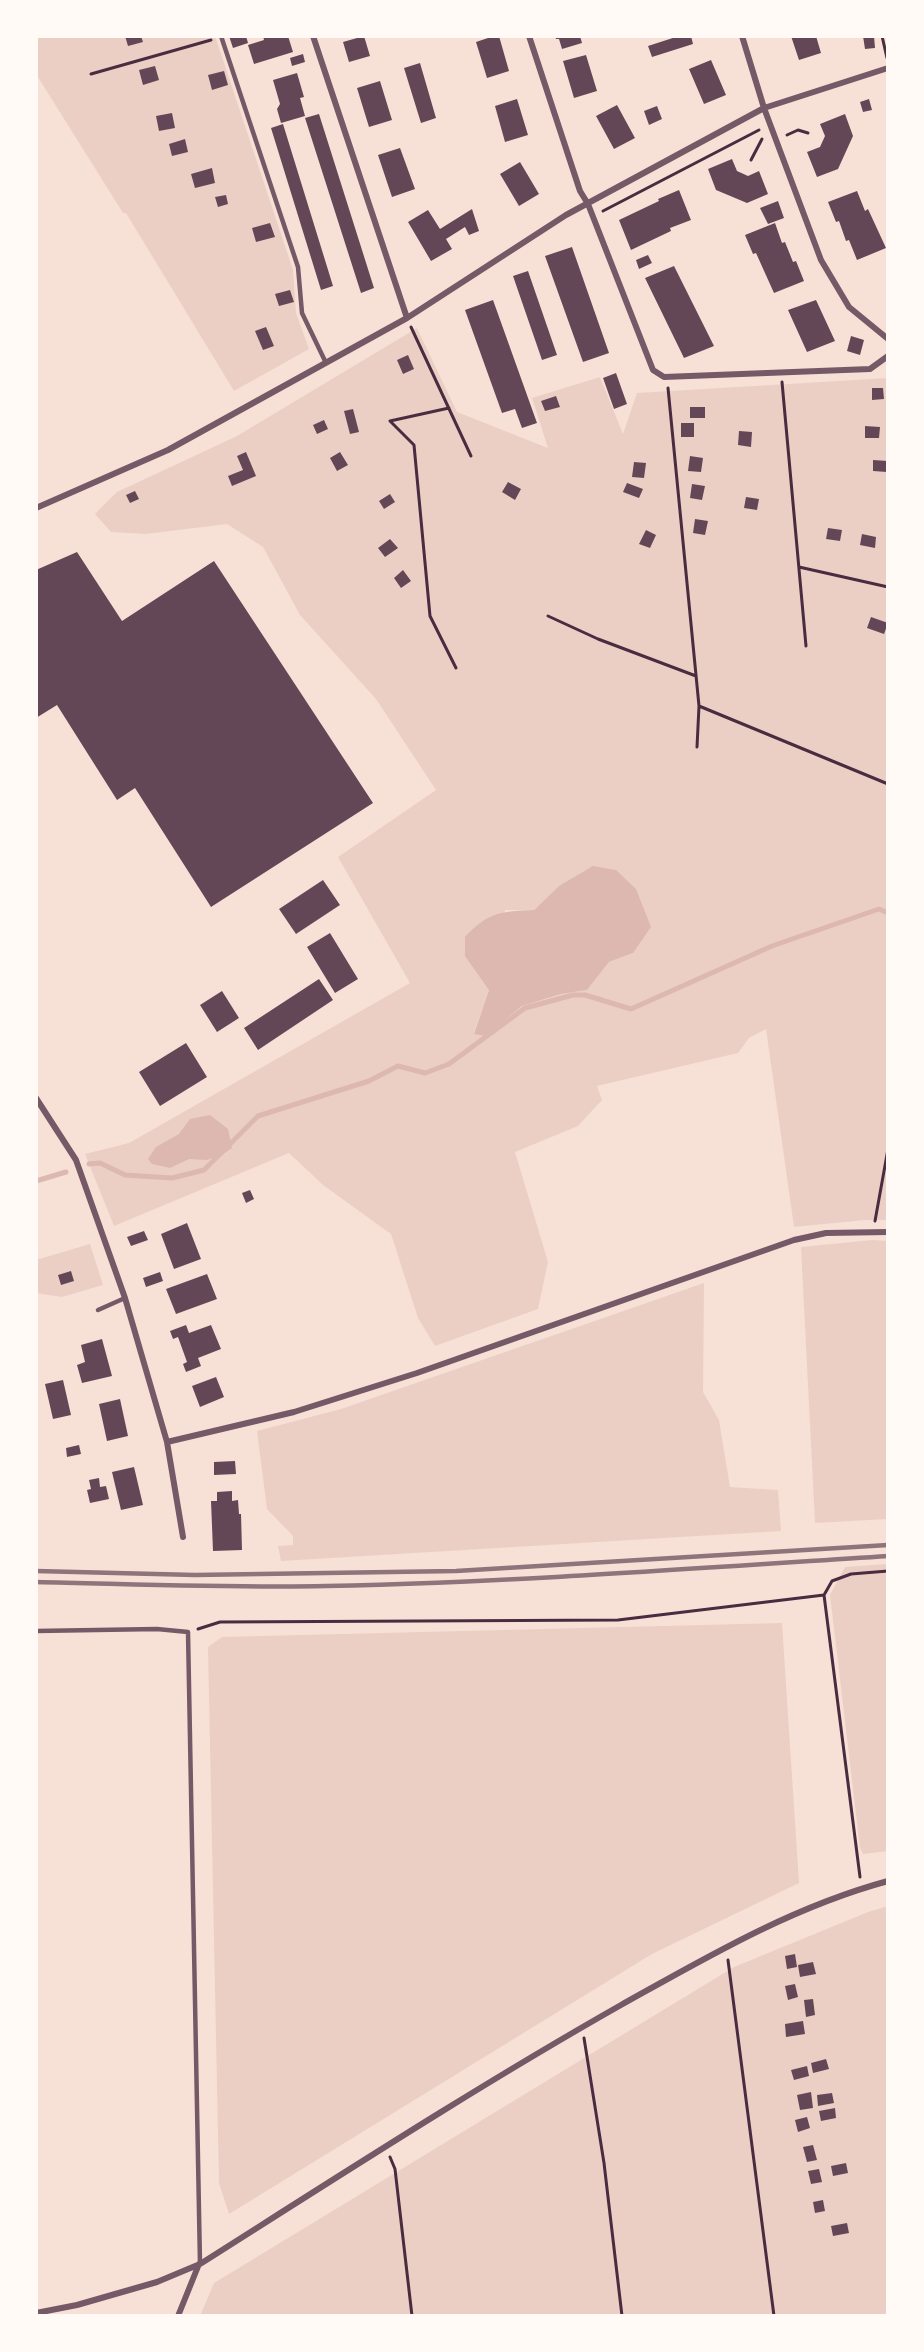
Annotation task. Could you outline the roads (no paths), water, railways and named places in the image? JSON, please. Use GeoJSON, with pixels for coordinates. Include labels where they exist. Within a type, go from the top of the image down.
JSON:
{"type":"FeatureCollection","features":[{"type":"Feature","properties":{"kind":"street"},"geometry":{"type":"LineString","coordinates":[[313,36],[407,318]]}},
{"type":"Feature","properties":{"kind":"street"},"geometry":{"type":"LineString","coordinates":[[529,36],[580,191],[593,216],[652,370],[667,377],[870,369],[888,356]]}},
{"type":"Feature","properties":{"kind":"street"},"geometry":{"type":"LineString","coordinates":[[742,36],[770,124],[821,260],[849,307],[888,339]]}},
{"type":"Feature","properties":{"kind":"street"},"geometry":{"type":"LineString","coordinates":[[36,508],[168,450],[407,318],[566,215],[765,108],[888,66]]}},
{"type":"Feature","properties":{"kind":"street"},"geometry":{"type":"LineString","coordinates":[[36,1098],[76,1160],[125,1298],[167,1442],[183,1537]]}},
{"type":"Feature","properties":{"kind":"street"},"geometry":{"type":"LineString","coordinates":[[167,1442],[294,1412],[417,1373],[794,1240],[826,1233],[888,1232]]}},
{"type":"Feature","properties":{"kind":"street"},"geometry":{"type":"LineString","coordinates":[[36,2313],[77,2305],[157,2282],[200,2264],[583,2027],[726,1946],[757,1930],[861,1888],[888,1881]]}},
{"type":"Feature","properties":{"kind":"street"},"geometry":{"type":"LineString","coordinates":[[178,2316],[200,2264]]}},
{"type":"Feature","properties":{"kind":"lane"},"geometry":{"type":"LineString","coordinates":[[222,37],[298,267],[302,314],[326,363]]}},
{"type":"Feature","properties":{"kind":"lane"},"geometry":{"type":"LineString","coordinates":[[98,1310],[125,1298]]}},
{"type":"Feature","properties":{"kind":"lane"},"geometry":{"type":"LineString","coordinates":[[36,1631],[157,1629],[188,1632],[200,2264]]}},
{"type":"Feature","properties":{"kind":"waterway"},"geometry":{"type":"LineString","coordinates":[[89,1164],[100,1163],[125,1175],[172,1178],[204,1170],[258,1116],[369,1081],[398,1066],[425,1073],[449,1064],[525,1008],[573,995],[585,995],[631,1009],[772,946],[879,909],[888,913]]}},
{"type":"Feature","properties":{"kind":"waterway"},"geometry":{"type":"LineString","coordinates":[[36,1181],[66,1172]]}},
{"type":"Feature","properties":{"kind":"railway"},"geometry":{"type":"LineString","coordinates":[[36,1571],[195,1575],[456,1571],[888,1545]]}},
{"type":"Feature","properties":{"kind":"railway"},"geometry":{"type":"LineString","coordinates":[[36,1582],[181,1586],[396,1584],[607,1574],[888,1556]]}}]}
